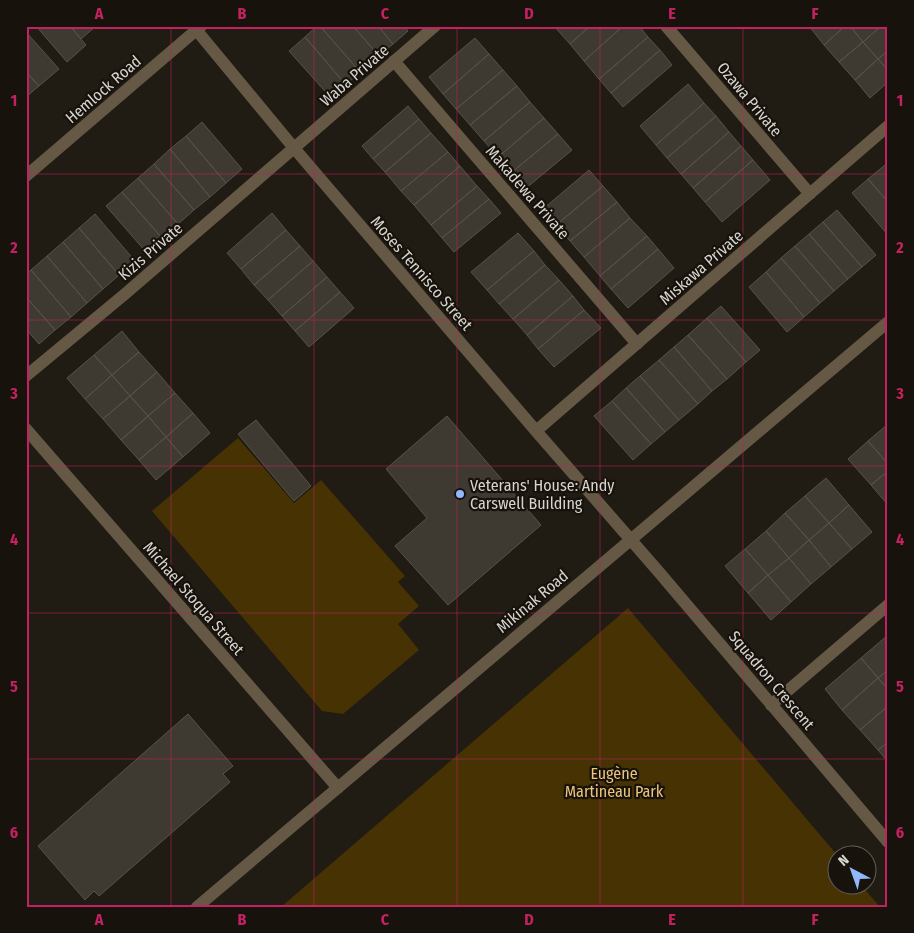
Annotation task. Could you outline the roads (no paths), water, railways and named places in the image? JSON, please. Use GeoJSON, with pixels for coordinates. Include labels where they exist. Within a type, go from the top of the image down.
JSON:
{"type":"FeatureCollection","features":[{"type":"Feature","properties":{"kind":"street","name":"Waba Private"},"geometry":{"type":"LineString","coordinates":[[294,148],[435,26]]}},
{"type":"Feature","properties":{"kind":"street","name":"Ozawa Private"},"geometry":{"type":"LineString","coordinates":[[666,26],[810,194]]}},
{"type":"Feature","properties":{"kind":"street","name":"Moses Tennisco Street"},"geometry":{"type":"LineString","coordinates":[[197,28],[294,148],[630,539]]}},
{"type":"Feature","properties":{"kind":"street","name":"Hemlock Road"},"geometry":{"type":"LineString","coordinates":[[26,176],[197,28]]}},
{"type":"Feature","properties":{"kind":"street","name":"Makadewa Private"},"geometry":{"type":"LineString","coordinates":[[394,62],[637,344]]}},
{"type":"Feature","properties":{"kind":"street","name":"Miskawa Private"},"geometry":{"type":"LineString","coordinates":[[536,431],[888,126]]}},
{"type":"Feature","properties":{"kind":"street","name":"Kizis Private"},"geometry":{"type":"LineString","coordinates":[[26,376],[294,148]]}},
{"type":"Feature","properties":{"kind":"street","name":"Mikinak Road"},"geometry":{"type":"LineString","coordinates":[[197,907],[888,322]]}},
{"type":"Feature","properties":{"kind":"street","name":"Michael Stoqua Street"},"geometry":{"type":"LineString","coordinates":[[26,429],[338,788]]}},
{"type":"Feature","properties":{"kind":"street","name":"Squadron Crescent"},"geometry":{"type":"LineString","coordinates":[[630,539],[888,842]]}},
{"type":"Feature","properties":{"kind":"street"},"geometry":{"type":"LineString","coordinates":[[771,705],[888,605]]}},
{"type":"Feature","properties":{"kind":"place","name":"Veterans' House: Andy Carswell Building"},"geometry":{"type":"Point","coordinates":[460,494]}},
{"type":"Feature","properties":{"kind":"park label","name":"Eugène Martineau Park"},"geometry":{"type":"Point","coordinates":[614,782]}}]}
